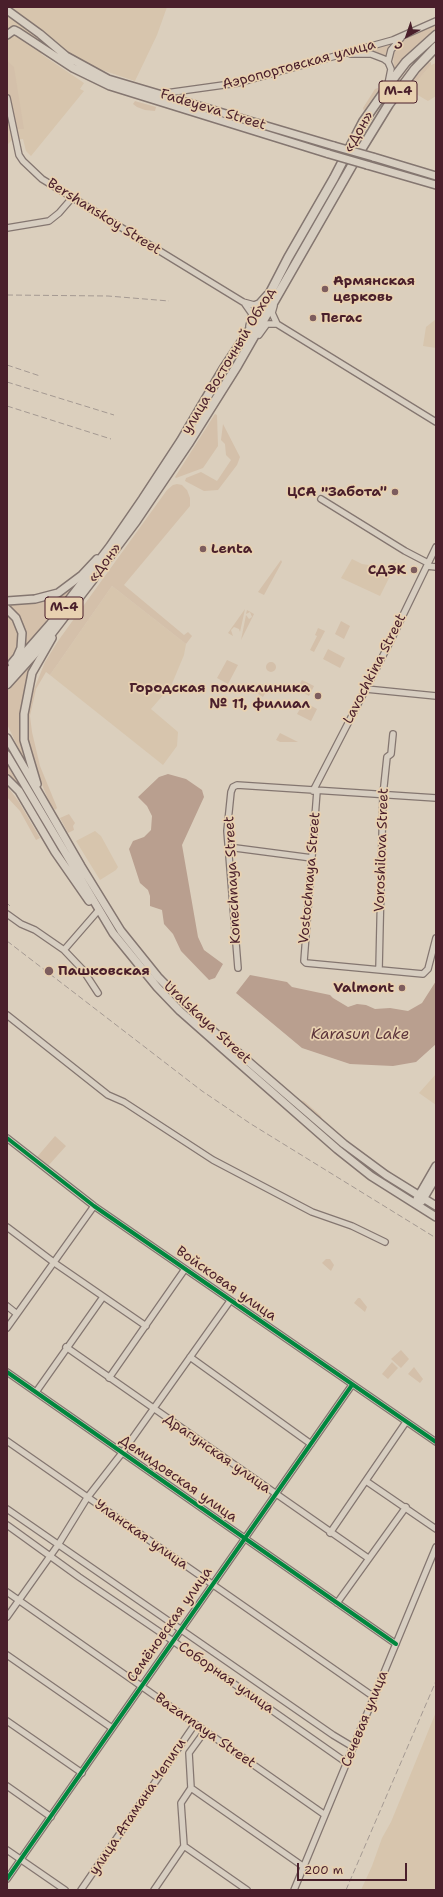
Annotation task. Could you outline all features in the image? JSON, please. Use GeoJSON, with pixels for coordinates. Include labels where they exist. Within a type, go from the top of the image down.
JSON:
{"type":"FeatureCollection","features":[{"type":"Feature","properties":{"kind":"highway","name":"«Дон»"},"geometry":{"type":"LineString","coordinates":[[334,178],[363,122],[388,84],[406,62],[436,35]]}},
{"type":"Feature","properties":{"kind":"highway","name":"«Дон»"},"geometry":{"type":"LineString","coordinates":[[342,183],[389,104],[415,69],[436,47]]}},
{"type":"Feature","properties":{"kind":"highway","name":"улица Восточный Обход"},"geometry":{"type":"LineString","coordinates":[[116,539],[168,460],[224,368],[255,322],[334,178]]}},
{"type":"Feature","properties":{"kind":"highway","name":"улица Восточный Обход"},"geometry":{"type":"LineString","coordinates":[[127,534],[184,451],[237,366],[342,183]]}},
{"type":"Feature","properties":{"kind":"highway","name":"«Дон»"},"geometry":{"type":"LineString","coordinates":[[7,684],[44,642],[127,534]]}},
{"type":"Feature","properties":{"kind":"highway","name":"«Дон»"},"geometry":{"type":"LineString","coordinates":[[7,674],[50,625],[116,539]]}},
{"type":"Feature","properties":{"kind":"main road","name":"Fadeyeva Street"},"geometry":{"type":"LineString","coordinates":[[7,10],[66,56],[97,74],[138,91],[148,98],[328,154],[436,185]]}},
{"type":"Feature","properties":{"kind":"main road","name":"Fadeyeva Street"},"geometry":{"type":"LineString","coordinates":[[7,35],[14,30],[87,76],[110,86],[172,95],[310,139],[436,176]]}},
{"type":"Feature","properties":{"kind":"main road"},"geometry":{"type":"LineString","coordinates":[[40,46],[44,38]]}},
{"type":"Feature","properties":{"kind":"main road"},"geometry":{"type":"LineString","coordinates":[[307,147],[310,144],[310,139]]}},
{"type":"Feature","properties":{"kind":"main road"},"geometry":{"type":"LineString","coordinates":[[7,601],[35,599],[58,593],[82,575],[108,545],[116,539]]}},
{"type":"Feature","properties":{"kind":"main road"},"geometry":{"type":"LineString","coordinates":[[38,798],[24,740],[23,720],[26,694],[32,673],[42,654],[77,603],[82,593]]}},
{"type":"Feature","properties":{"kind":"main road"},"geometry":{"type":"LineString","coordinates":[[7,609],[20,624],[22,639],[17,657],[7,669]]}},
{"type":"Feature","properties":{"kind":"main road","name":"Uralskaya Street"},"geometry":{"type":"LineString","coordinates":[[7,738],[38,798],[113,932],[143,971],[180,1010],[324,1138],[371,1176],[436,1217]]}},
{"type":"Feature","properties":{"kind":"main road","name":"Uralskaya Street"},"geometry":{"type":"LineString","coordinates":[[7,755],[38,798],[121,931],[158,977],[200,1019],[329,1132],[364,1160],[436,1206]]}},
{"type":"Feature","properties":{"kind":"main road"},"geometry":{"type":"LineString","coordinates":[[7,778],[19,791],[55,852],[97,912],[113,932]]}},
{"type":"Feature","properties":{"kind":"main road"},"geometry":{"type":"LineString","coordinates":[[416,1205],[433,1184],[436,1166]]}},
{"type":"Feature","properties":{"kind":"street","name":"Аэропортовская улица"},"geometry":{"type":"LineString","coordinates":[[172,95],[238,83],[339,55],[402,37],[436,21]]}},
{"type":"Feature","properties":{"kind":"street"},"geometry":{"type":"LineString","coordinates":[[388,62],[395,44],[402,37]]}},
{"type":"Feature","properties":{"kind":"street"},"geometry":{"type":"LineString","coordinates":[[339,55],[371,54],[379,56],[388,62],[391,69],[388,84]]}},
{"type":"Feature","properties":{"kind":"street"},"geometry":{"type":"LineString","coordinates":[[148,98],[158,94]]}},
{"type":"Feature","properties":{"kind":"street","name":"Bershanskoy Street"},"geometry":{"type":"LineString","coordinates":[[7,98],[20,155],[23,161],[42,179],[244,302]]}},
{"type":"Feature","properties":{"kind":"street"},"geometry":{"type":"LineString","coordinates":[[7,228],[49,221],[59,213],[72,198]]}},
{"type":"Feature","properties":{"kind":"street"},"geometry":{"type":"LineString","coordinates":[[244,302],[254,305],[259,303],[280,274]]}},
{"type":"Feature","properties":{"kind":"street"},"geometry":{"type":"LineString","coordinates":[[274,301],[272,313],[277,324]]}},
{"type":"Feature","properties":{"kind":"street"},"geometry":{"type":"LineString","coordinates":[[242,343],[252,321],[250,309],[244,302]]}},
{"type":"Feature","properties":{"kind":"street"},"geometry":{"type":"LineString","coordinates":[[237,366],[242,363],[267,324],[277,324],[436,422]]}},
{"type":"Feature","properties":{"kind":"street"},"geometry":{"type":"LineString","coordinates":[[321,499],[428,565],[436,567]]}},
{"type":"Feature","properties":{"kind":"street","name":"Lavochkina Street"},"geometry":{"type":"LineString","coordinates":[[315,791],[436,547]]}},
{"type":"Feature","properties":{"kind":"street"},"geometry":{"type":"LineString","coordinates":[[366,689],[436,696]]}},
{"type":"Feature","properties":{"kind":"street","name":"Voroshilova Street"},"geometry":{"type":"LineString","coordinates":[[379,969],[383,795],[387,757],[391,754],[393,734]]}},
{"type":"Feature","properties":{"kind":"street","name":"Konechnaya Street"},"geometry":{"type":"LineString","coordinates":[[238,968],[227,831],[231,792],[237,785],[315,791]]}},
{"type":"Feature","properties":{"kind":"street"},"geometry":{"type":"LineString","coordinates":[[315,791],[436,798]]}},
{"type":"Feature","properties":{"kind":"street","name":"Vostochnaya Street"},"geometry":{"type":"LineString","coordinates":[[315,791],[312,858],[303,957],[304,961],[306,963],[379,969]]}},
{"type":"Feature","properties":{"kind":"street"},"geometry":{"type":"LineString","coordinates":[[228,847],[312,858]]}},
{"type":"Feature","properties":{"kind":"street"},"geometry":{"type":"LineString","coordinates":[[64,950],[97,912]]}},
{"type":"Feature","properties":{"kind":"street"},"geometry":{"type":"LineString","coordinates":[[7,914],[21,924],[35,930],[64,950],[83,970],[98,993]]}},
{"type":"Feature","properties":{"kind":"street"},"geometry":{"type":"LineString","coordinates":[[379,969],[423,974],[428,970],[436,938]]}},
{"type":"Feature","properties":{"kind":"street"},"geometry":{"type":"LineString","coordinates":[[7,1015],[108,1095],[124,1102],[212,1160],[312,1212],[352,1226],[385,1242]]}},
{"type":"Feature","properties":{"kind":"street"},"geometry":{"type":"LineString","coordinates":[[324,1138],[329,1132]]}},
{"type":"Feature","properties":{"kind":"street","name":"Войсковая улица"},"geometry":{"type":"LineString","coordinates":[[7,1138],[94,1206],[436,1442]]}},
{"type":"Feature","properties":{"kind":"street"},"geometry":{"type":"LineString","coordinates":[[7,1328],[94,1206]]}},
{"type":"Feature","properties":{"kind":"street"},"geometry":{"type":"LineString","coordinates":[[7,1227],[53,1262],[146,1326]]}},
{"type":"Feature","properties":{"kind":"street"},"geometry":{"type":"LineString","coordinates":[[109,1378],[185,1269]]}},
{"type":"Feature","properties":{"kind":"street"},"geometry":{"type":"LineString","coordinates":[[36,1392],[103,1297]]}},
{"type":"Feature","properties":{"kind":"street"},"geometry":{"type":"LineString","coordinates":[[7,1617],[58,1545],[87,1498],[122,1453],[230,1301]]}},
{"type":"Feature","properties":{"kind":"street"},"geometry":{"type":"LineString","coordinates":[[7,1306],[17,1314]]}},
{"type":"Feature","properties":{"kind":"street","name":"Драгунская улица"},"geometry":{"type":"LineString","coordinates":[[66,1348],[368,1558]]}},
{"type":"Feature","properties":{"kind":"street"},"geometry":{"type":"LineString","coordinates":[[190,1357],[311,1444]]}},
{"type":"Feature","properties":{"kind":"street","name":"Демидовская улица"},"geometry":{"type":"LineString","coordinates":[[7,1372],[396,1644]]}},
{"type":"Feature","properties":{"kind":"street","name":"Семёновская улица"},"geometry":{"type":"LineString","coordinates":[[7,1879],[352,1385]]}},
{"type":"Feature","properties":{"kind":"street"},"geometry":{"type":"LineString","coordinates":[[330,1533],[406,1422]]}},
{"type":"Feature","properties":{"kind":"street","name":"Уланская улица"},"geometry":{"type":"LineString","coordinates":[[7,1441],[374,1696]]}},
{"type":"Feature","properties":{"kind":"street"},"geometry":{"type":"LineString","coordinates":[[366,1481],[436,1529]]}},
{"type":"Feature","properties":{"kind":"street"},"geometry":{"type":"LineString","coordinates":[[337,1603],[406,1507]]}},
{"type":"Feature","properties":{"kind":"street"},"geometry":{"type":"LineString","coordinates":[[7,1509],[333,1735],[353,1747]]}},
{"type":"Feature","properties":{"kind":"street","name":"Соборная улица"},"geometry":{"type":"LineString","coordinates":[[7,1525],[78,1577],[173,1641],[347,1763]]}},
{"type":"Feature","properties":{"kind":"street","name":"Сечевая улица"},"geometry":{"type":"LineString","coordinates":[[294,1890],[436,1547]]}},
{"type":"Feature","properties":{"kind":"street","name":"Bazarnaya Street"},"geometry":{"type":"LineString","coordinates":[[7,1592],[325,1815]]}},
{"type":"Feature","properties":{"kind":"street"},"geometry":{"type":"LineString","coordinates":[[7,1655],[112,1728]]}},
{"type":"Feature","properties":{"kind":"street"},"geometry":{"type":"LineString","coordinates":[[7,1721],[82,1773]]}},
{"type":"Feature","properties":{"kind":"street","name":"улица Атамана Чепиги"},"geometry":{"type":"LineString","coordinates":[[81,1890],[195,1724]]}},
{"type":"Feature","properties":{"kind":"street"},"geometry":{"type":"LineString","coordinates":[[154,1890],[184,1846],[181,1803],[191,1788],[189,1753],[205,1731]]}},
{"type":"Feature","properties":{"kind":"street"},"geometry":{"type":"LineString","coordinates":[[7,1786],[51,1817]]}},
{"type":"Feature","properties":{"kind":"street"},"geometry":{"type":"LineString","coordinates":[[191,1788],[304,1867]]}},
{"type":"Feature","properties":{"kind":"street"},"geometry":{"type":"LineString","coordinates":[[184,1846],[247,1890]]}},
{"type":"Feature","properties":{"kind":"street"},"geometry":{"type":"LineString","coordinates":[[7,1850],[65,1890]]}},
{"type":"Feature","properties":{"kind":"shaded area"},"geometry":{"type":"Polygon","coordinates":[[[7,7],[167,7],[157,35],[135,81],[93,67],[67,51],[55,40],[50,43],[41,54],[84,83],[80,89],[84,91],[31,156],[26,151],[23,139],[12,140],[7,145],[7,7]]]}},
{"type":"Feature","properties":{"kind":"shaded area"},"geometry":{"type":"Polygon","coordinates":[[[436,24],[436,29],[409,52],[394,69],[393,55],[399,42],[436,24]]]}},
{"type":"Feature","properties":{"kind":"shaded area"},"geometry":{"type":"Polygon","coordinates":[[[391,41],[386,58],[367,49],[391,41]]]}},
{"type":"Feature","properties":{"kind":"shaded area"},"geometry":{"type":"Polygon","coordinates":[[[7,61],[14,67],[24,129],[16,129],[7,96],[7,61]]]}},
{"type":"Feature","properties":{"kind":"shaded area"},"geometry":{"type":"Polygon","coordinates":[[[431,62],[431,65],[412,87],[409,87],[409,84],[428,63],[431,62]]]}},
{"type":"Feature","properties":{"kind":"shaded area"},"geometry":{"type":"Polygon","coordinates":[[[436,63],[436,96],[428,101],[409,90],[431,65],[436,63]]]}},
{"type":"Feature","properties":{"kind":"shaded area"},"geometry":{"type":"Polygon","coordinates":[[[375,89],[379,89],[364,111],[363,108],[375,89]]]}},
{"type":"Feature","properties":{"kind":"shaded area"},"geometry":{"type":"Polygon","coordinates":[[[135,101],[156,107],[155,111],[137,107],[133,104],[135,101]]]}},
{"type":"Feature","properties":{"kind":"shaded area"},"geometry":{"type":"Polygon","coordinates":[[[342,169],[345,171],[250,337],[203,415],[201,414],[342,169]]]}},
{"type":"Feature","properties":{"kind":"shaded area"},"geometry":{"type":"Polygon","coordinates":[[[436,319],[436,348],[423,346],[426,327],[436,319]]]}},
{"type":"Feature","properties":{"kind":"shaded area"},"geometry":{"type":"Polygon","coordinates":[[[215,414],[217,415],[218,446],[203,468],[176,478],[175,477],[215,414]]]}},
{"type":"Feature","properties":{"kind":"shaded area"},"geometry":{"type":"Polygon","coordinates":[[[223,424],[240,457],[237,465],[218,490],[204,491],[185,481],[186,478],[201,472],[217,481],[231,460],[226,455],[225,444],[221,440],[223,424]]]}},
{"type":"Feature","properties":{"kind":"shaded area"},"geometry":{"type":"Polygon","coordinates":[[[173,485],[182,485],[187,490],[190,498],[190,506],[124,585],[184,635],[188,632],[192,636],[186,644],[112,586],[50,675],[46,672],[36,689],[30,716],[32,732],[40,766],[57,808],[55,810],[50,804],[31,758],[27,736],[27,717],[30,699],[45,662],[58,641],[167,490],[173,485]]]}},
{"type":"Feature","properties":{"kind":"shaded area"},"geometry":{"type":"Polygon","coordinates":[[[352,559],[362,564],[383,567],[397,562],[380,596],[341,578],[352,559]]]}},
{"type":"Feature","properties":{"kind":"shaded area"},"geometry":{"type":"Polygon","coordinates":[[[281,560],[282,562],[264,595],[258,592],[281,560]]]}},
{"type":"Feature","properties":{"kind":"shaded area"},"geometry":{"type":"Polygon","coordinates":[[[79,582],[23,650],[24,643],[7,604],[29,602],[79,582]]]}},
{"type":"Feature","properties":{"kind":"shaded area"},"geometry":{"type":"Polygon","coordinates":[[[112,586],[186,644],[184,655],[171,686],[151,709],[178,732],[177,746],[163,765],[50,675],[112,586]]]}},
{"type":"Feature","properties":{"kind":"shaded area"},"geometry":{"type":"Polygon","coordinates":[[[245,609],[240,632],[239,629],[234,627],[231,630],[233,636],[228,633],[245,609]]]}},
{"type":"Feature","properties":{"kind":"shaded area"},"geometry":{"type":"Polygon","coordinates":[[[247,610],[254,614],[241,640],[246,615],[249,619],[252,617],[250,612],[246,614],[247,610]]]}},
{"type":"Feature","properties":{"kind":"shaded area"},"geometry":{"type":"Polygon","coordinates":[[[7,613],[16,623],[19,633],[17,652],[7,666],[7,613]]]}},
{"type":"Feature","properties":{"kind":"shaded area"},"geometry":{"type":"Polygon","coordinates":[[[341,621],[350,626],[344,639],[335,634],[341,621]]]}},
{"type":"Feature","properties":{"kind":"shaded area"},"geometry":{"type":"Polygon","coordinates":[[[318,628],[325,631],[314,652],[310,650],[317,636],[315,635],[318,628]]]}},
{"type":"Feature","properties":{"kind":"shaded area"},"geometry":{"type":"Polygon","coordinates":[[[328,649],[345,658],[340,668],[323,659],[328,649]]]}},
{"type":"Feature","properties":{"kind":"shaded area"},"geometry":{"type":"Polygon","coordinates":[[[227,660],[238,665],[228,684],[217,678],[227,660]]]}},
{"type":"Feature","properties":{"kind":"shaded area"},"geometry":{"type":"Polygon","coordinates":[[[269,662],[273,662],[275,663],[275,671],[269,672],[266,669],[266,665],[269,662]]]}},
{"type":"Feature","properties":{"kind":"shaded area"},"geometry":{"type":"Polygon","coordinates":[[[31,664],[33,666],[24,696],[20,726],[28,769],[7,724],[7,690],[31,664]]]}},
{"type":"Feature","properties":{"kind":"shaded area"},"geometry":{"type":"Polygon","coordinates":[[[302,680],[314,686],[309,696],[297,689],[302,680]]]}},
{"type":"Feature","properties":{"kind":"shaded area"},"geometry":{"type":"Polygon","coordinates":[[[262,684],[268,688],[263,697],[258,694],[262,684]]]}},
{"type":"Feature","properties":{"kind":"shaded area"},"geometry":{"type":"Polygon","coordinates":[[[304,702],[317,709],[311,721],[297,714],[304,702]]]}},
{"type":"Feature","properties":{"kind":"shaded area"},"geometry":{"type":"Polygon","coordinates":[[[280,733],[298,742],[280,742],[276,740],[280,733]]]}},
{"type":"Feature","properties":{"kind":"shaded area"},"geometry":{"type":"Polygon","coordinates":[[[7,763],[29,793],[82,887],[7,776],[7,763]]]}},
{"type":"Feature","properties":{"kind":"shaded area"},"geometry":{"type":"Polygon","coordinates":[[[7,786],[19,802],[40,838],[36,840],[20,811],[7,797],[7,786]]]}},
{"type":"Feature","properties":{"kind":"shaded area"},"geometry":{"type":"Polygon","coordinates":[[[69,814],[75,823],[73,826],[74,830],[68,833],[60,818],[69,814]]]}},
{"type":"Feature","properties":{"kind":"shaded area"},"geometry":{"type":"Polygon","coordinates":[[[95,831],[101,836],[118,867],[116,870],[100,880],[76,841],[95,831]]]}},
{"type":"Feature","properties":{"kind":"shaded area"},"geometry":{"type":"Polygon","coordinates":[[[436,1074],[436,1105],[419,1093],[436,1074]]]}},
{"type":"Feature","properties":{"kind":"shaded area"},"geometry":{"type":"Polygon","coordinates":[[[298,1100],[304,1101],[321,1116],[323,1122],[298,1100]]]}},
{"type":"Feature","properties":{"kind":"shaded area"},"geometry":{"type":"Polygon","coordinates":[[[328,1134],[414,1197],[366,1167],[327,1136],[328,1134]]]}},
{"type":"Feature","properties":{"kind":"shaded area"},"geometry":{"type":"Polygon","coordinates":[[[55,1136],[66,1146],[48,1166],[37,1157],[55,1136]]]}},
{"type":"Feature","properties":{"kind":"shaded area"},"geometry":{"type":"Polygon","coordinates":[[[326,1259],[330,1259],[334,1265],[331,1271],[322,1263],[326,1259]]]}},
{"type":"Feature","properties":{"kind":"shaded area"},"geometry":{"type":"Polygon","coordinates":[[[358,1298],[360,1298],[367,1307],[365,1312],[354,1303],[358,1298]]]}},
{"type":"Feature","properties":{"kind":"shaded area"},"geometry":{"type":"Polygon","coordinates":[[[401,1350],[409,1359],[401,1368],[391,1359],[401,1350]]]}},
{"type":"Feature","properties":{"kind":"shaded area"},"geometry":{"type":"Polygon","coordinates":[[[392,1362],[398,1368],[388,1379],[382,1374],[392,1362]]]}},
{"type":"Feature","properties":{"kind":"shaded area"},"geometry":{"type":"Polygon","coordinates":[[[414,1367],[423,1379],[420,1383],[408,1374],[414,1367]]]}},
{"type":"Feature","properties":{"kind":"shaded area"},"geometry":{"type":"Polygon","coordinates":[[[436,1712],[436,1890],[361,1890],[372,1866],[382,1838],[391,1822],[436,1712]]]}},
{"type":"Feature","properties":{"kind":"water"},"geometry":{"type":"Polygon","coordinates":[[[168,774],[186,779],[202,790],[204,797],[182,845],[198,937],[204,950],[223,964],[215,978],[209,980],[181,951],[173,934],[164,924],[162,910],[150,906],[150,896],[148,890],[140,883],[129,849],[133,841],[144,837],[151,830],[152,816],[147,806],[138,797],[159,777],[168,774]]]}},
{"type":"Feature","properties":{"kind":"water","name":"Karasun Lake"},"geometry":{"type":"Polygon","coordinates":[[[250,975],[287,982],[292,987],[330,995],[348,1007],[357,1004],[366,1005],[375,1009],[390,1008],[408,1011],[422,1003],[436,981],[436,1044],[416,1062],[393,1066],[350,1064],[302,1048],[236,993],[250,975]]]}},
{"type":"Feature","properties":{"kind":"railway"},"geometry":{"type":"LineString","coordinates":[[7,295],[108,296],[169,301]]}},
{"type":"Feature","properties":{"kind":"railway"},"geometry":{"type":"LineString","coordinates":[[7,365],[40,376]]}},
{"type":"Feature","properties":{"kind":"railway"},"geometry":{"type":"LineString","coordinates":[[7,382],[114,415]]}},
{"type":"Feature","properties":{"kind":"railway"},"geometry":{"type":"LineString","coordinates":[[7,406],[111,439]]}},
{"type":"Feature","properties":{"kind":"railway"},"geometry":{"type":"LineString","coordinates":[[7,903],[10,906]]}},
{"type":"Feature","properties":{"kind":"railway"},"geometry":{"type":"LineString","coordinates":[[7,941],[202,1091],[251,1124],[436,1238]]}},
{"type":"Feature","properties":{"kind":"railway"},"geometry":{"type":"LineString","coordinates":[[346,1890],[436,1681]]}},
{"type":"Feature","properties":{"kind":"cycle path"},"geometry":{"type":"LineString","coordinates":[[7,1138],[94,1206],[436,1442]]}},
{"type":"Feature","properties":{"kind":"cycle path"},"geometry":{"type":"LineString","coordinates":[[7,1372],[396,1644]]}},
{"type":"Feature","properties":{"kind":"cycle path"},"geometry":{"type":"LineString","coordinates":[[7,1879],[352,1385]]}},
{"type":"Feature","properties":{"kind":"place","name":"Армянская церковь"},"geometry":{"type":"Point","coordinates":[325,289]}},
{"type":"Feature","properties":{"kind":"place","name":"Пегас"},"geometry":{"type":"Point","coordinates":[313,318]}},
{"type":"Feature","properties":{"kind":"place","name":"ЦСА \"Забота\""},"geometry":{"type":"Point","coordinates":[395,492]}},
{"type":"Feature","properties":{"kind":"place","name":"Lenta"},"geometry":{"type":"Point","coordinates":[203,549]}},
{"type":"Feature","properties":{"kind":"place","name":"СДЭК"},"geometry":{"type":"Point","coordinates":[414,570]}},
{"type":"Feature","properties":{"kind":"place","name":"Городская поликлиника № 11, филиал"},"geometry":{"type":"Point","coordinates":[318,696]}},
{"type":"Feature","properties":{"kind":"place","name":"Пашковская"},"geometry":{"type":"Point","coordinates":[49,971]}},
{"type":"Feature","properties":{"kind":"place","name":"Valmont"},"geometry":{"type":"Point","coordinates":[402,988]}}]}
